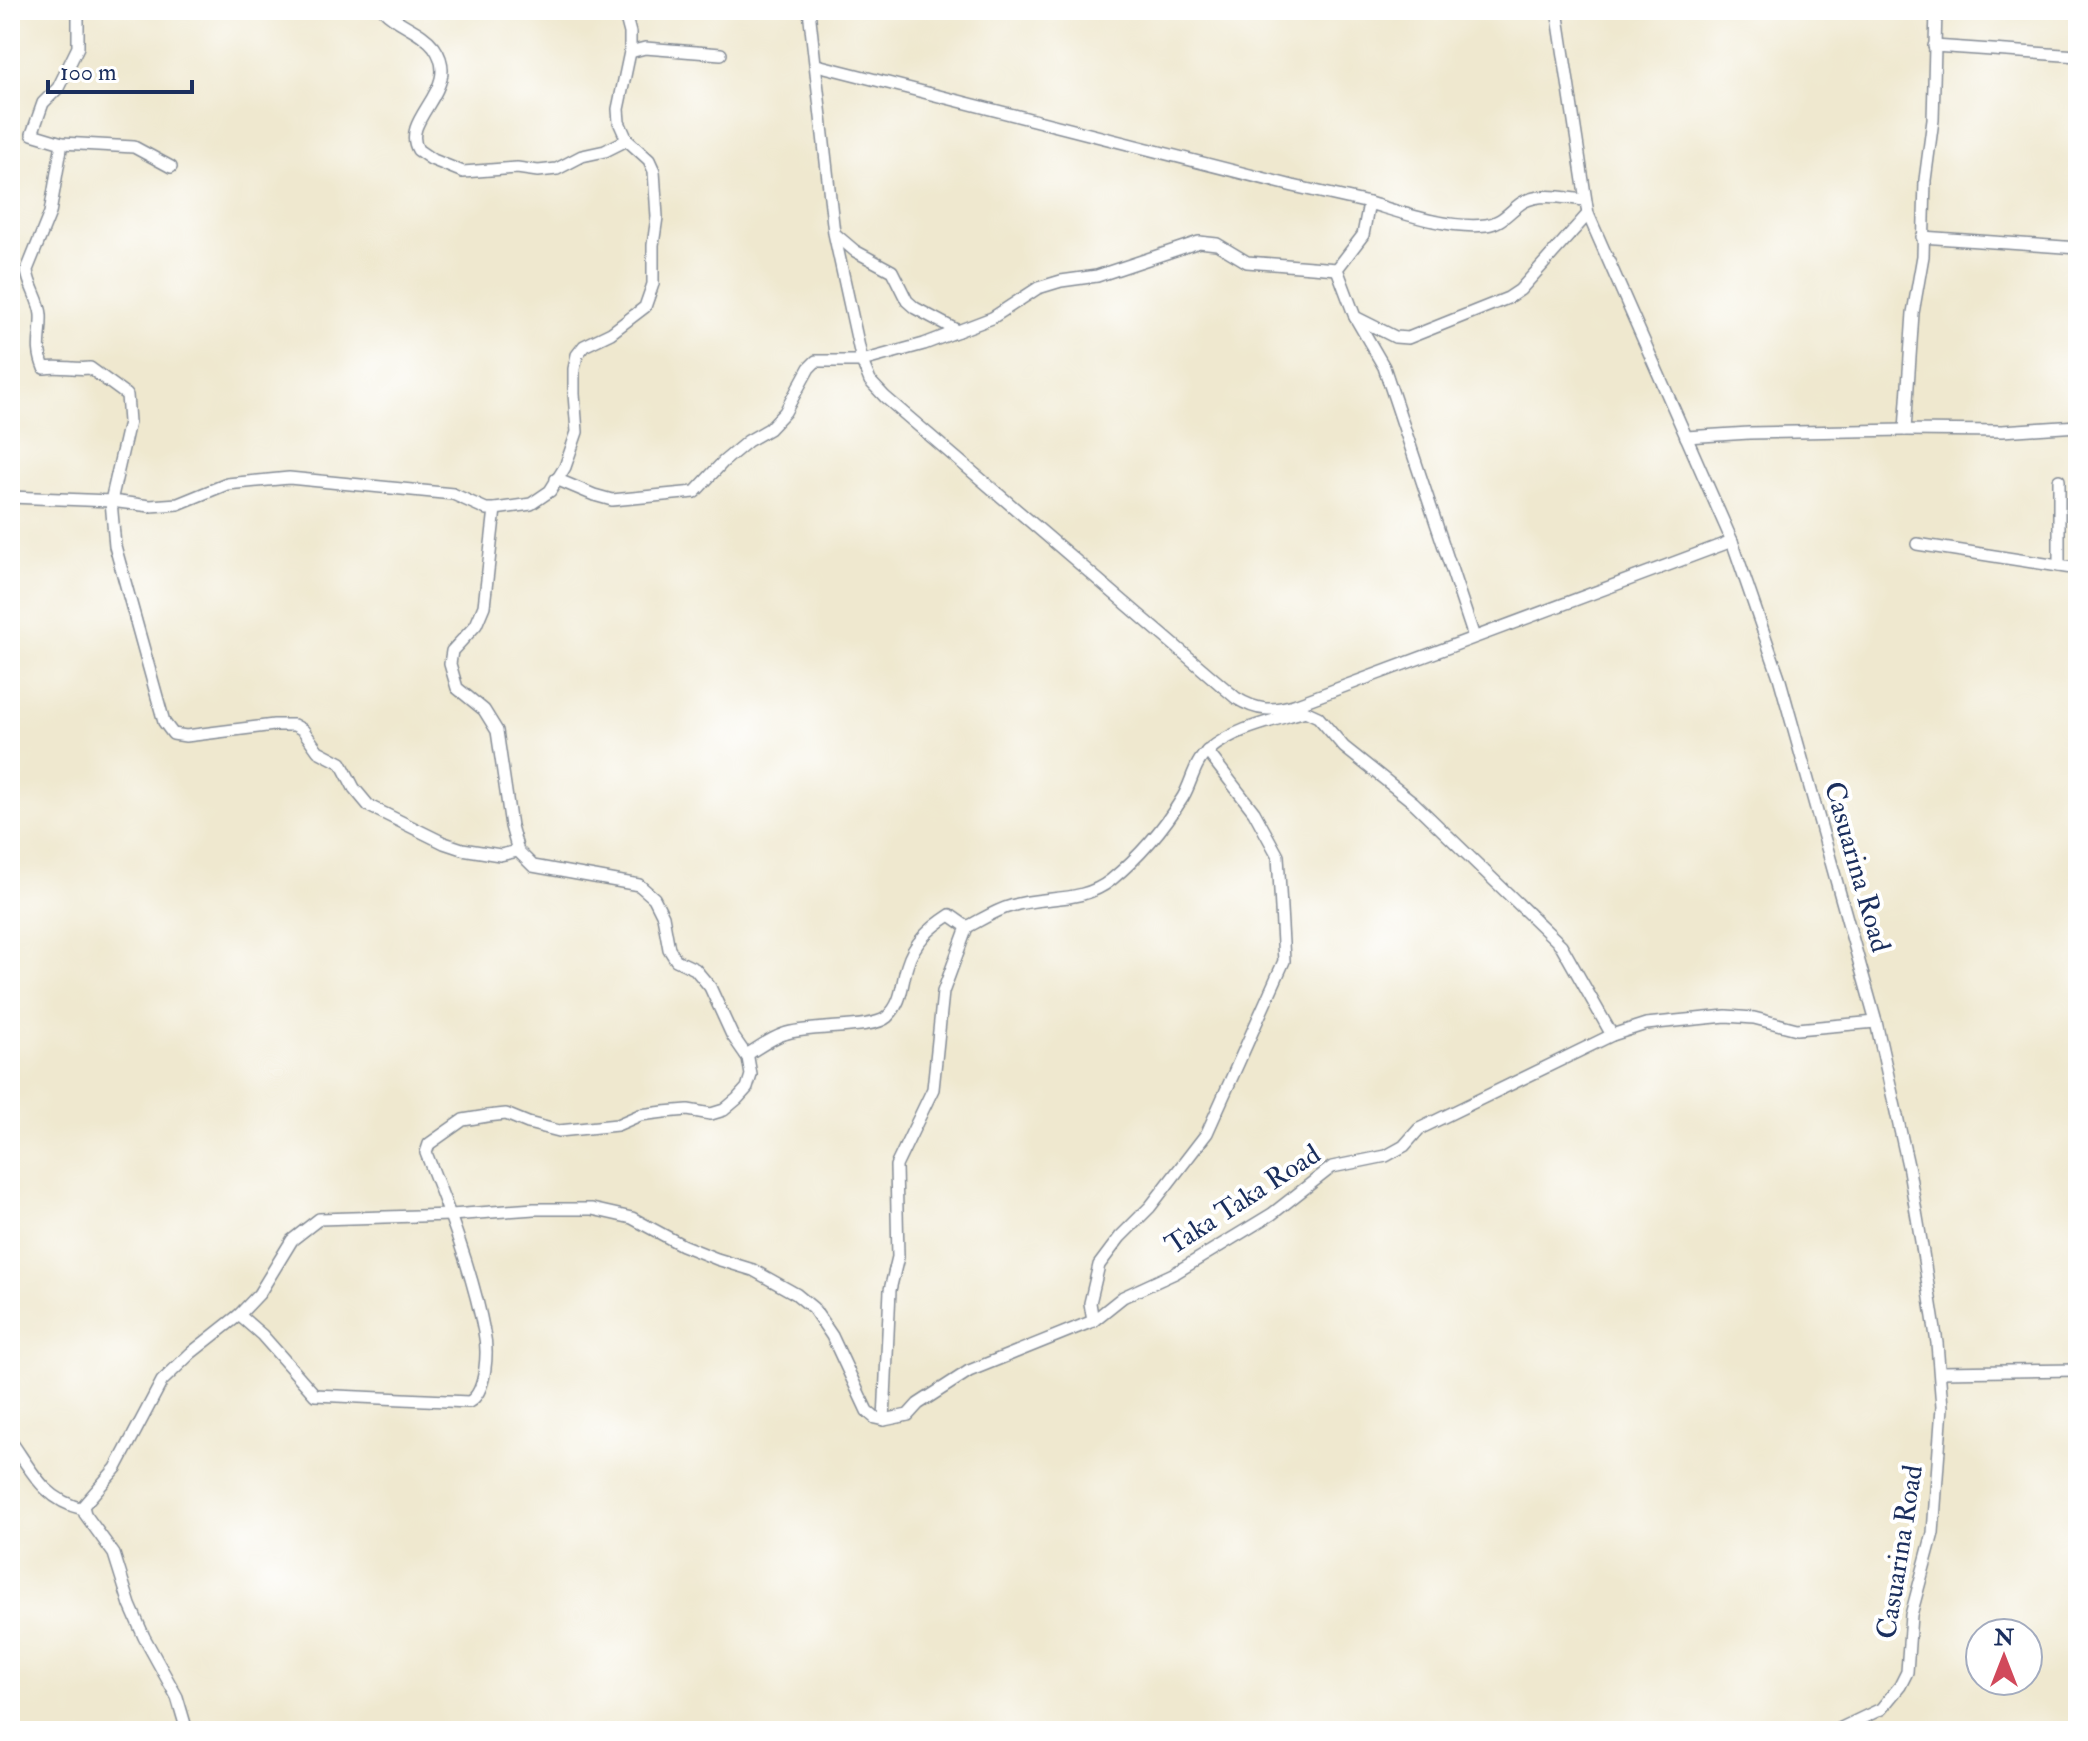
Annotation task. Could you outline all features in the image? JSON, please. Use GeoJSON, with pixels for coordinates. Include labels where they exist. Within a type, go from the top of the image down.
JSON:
{"type":"FeatureCollection","features":[{"type":"Feature","properties":{"kind":"street"},"geometry":{"type":"LineString","coordinates":[[78,10],[78,47],[58,88],[43,103],[32,134],[62,143],[134,147],[171,167]]}},
{"type":"Feature","properties":{"kind":"street"},"geometry":{"type":"LineString","coordinates":[[384,10],[432,45],[442,64],[442,80],[415,135],[418,150],[431,159],[463,172],[517,168],[538,171],[557,169],[582,156],[605,151],[627,140]]}},
{"type":"Feature","properties":{"kind":"street"},"geometry":{"type":"LineString","coordinates":[[10,497],[111,501],[133,506],[178,504],[227,484],[289,478],[453,494],[486,509],[495,509],[531,504],[550,491],[565,467],[577,432],[574,394],[577,355],[584,346],[611,333],[645,307],[653,284],[657,217],[654,171],[649,160],[627,140],[619,122],[618,109],[630,52],[630,33],[624,10]]}},
{"type":"Feature","properties":{"kind":"street"},"geometry":{"type":"LineString","coordinates":[[809,10],[834,233],[862,361],[870,381],[1236,698],[1253,708],[1270,711],[1284,708],[1732,541]]}},
{"type":"Feature","properties":{"kind":"street","name":"Casuarina Road"},"geometry":{"type":"LineString","coordinates":[[1557,10],[1588,214],[1732,541],[1779,677],[1876,1022],[1909,1170],[1941,1372],[1942,1407],[1933,1533],[1911,1615],[1907,1672],[1894,1696],[1881,1709],[1835,1731]]}},
{"type":"Feature","properties":{"kind":"street"},"geometry":{"type":"LineString","coordinates":[[1905,430],[1913,313],[1923,256],[1925,180],[1933,120],[1936,10]]}},
{"type":"Feature","properties":{"kind":"street"},"geometry":{"type":"LineString","coordinates":[[1934,46],[2078,56]]}},
{"type":"Feature","properties":{"kind":"street"},"geometry":{"type":"LineString","coordinates":[[630,52],[645,48],[721,54]]}},
{"type":"Feature","properties":{"kind":"street"},"geometry":{"type":"LineString","coordinates":[[817,65],[1433,220],[1488,225],[1501,221],[1522,203],[1536,197],[1585,200]]}},
{"type":"Feature","properties":{"kind":"street"},"geometry":{"type":"LineString","coordinates":[[62,143],[50,213],[27,270],[27,278],[41,313],[38,352],[44,368],[59,365],[90,368],[127,395],[129,422],[111,501],[115,546],[168,730],[186,736],[294,725],[303,730],[318,751],[341,763],[354,788],[369,806],[462,849],[500,855],[518,851]]}},
{"type":"Feature","properties":{"kind":"street"},"geometry":{"type":"LineString","coordinates":[[1337,269],[1363,235],[1369,203]]}},
{"type":"Feature","properties":{"kind":"street"},"geometry":{"type":"LineString","coordinates":[[1355,317],[1395,337],[1408,338],[1508,298],[1535,276],[1588,214]]}},
{"type":"Feature","properties":{"kind":"street"},"geometry":{"type":"LineString","coordinates":[[834,233],[855,251],[892,271],[907,301],[958,331]]}},
{"type":"Feature","properties":{"kind":"street"},"geometry":{"type":"LineString","coordinates":[[1922,237],[2078,248]]}},
{"type":"Feature","properties":{"kind":"street"},"geometry":{"type":"LineString","coordinates":[[556,479],[612,500],[695,492],[723,462],[777,421],[812,364],[823,360],[862,361],[924,344],[992,318],[1038,288],[1097,276],[1199,242],[1217,244],[1247,262],[1337,269]]}},
{"type":"Feature","properties":{"kind":"street"},"geometry":{"type":"LineString","coordinates":[[1337,269],[1355,317],[1384,367],[1474,637]]}},
{"type":"Feature","properties":{"kind":"street"},"geometry":{"type":"LineString","coordinates":[[1686,437],[1905,430],[2002,431],[2078,426]]}},
{"type":"Feature","properties":{"kind":"street"},"geometry":{"type":"LineString","coordinates":[[2059,480],[2059,566]]}},
{"type":"Feature","properties":{"kind":"street"},"geometry":{"type":"LineString","coordinates":[[239,1315],[262,1335],[315,1395],[469,1402],[477,1396],[483,1376],[485,1334],[451,1215],[426,1148],[463,1120],[506,1114],[559,1131],[617,1125],[640,1115],[664,1112],[688,1110],[711,1114],[724,1110],[747,1088],[751,1075],[746,1055],[732,1035],[710,987],[695,969],[676,960],[669,949],[663,916],[654,898],[639,885],[533,866],[518,851],[511,826],[497,731],[484,710],[457,688],[450,664],[452,651],[476,625],[484,606],[495,509]]}},
{"type":"Feature","properties":{"kind":"street"},"geometry":{"type":"LineString","coordinates":[[1917,544],[2078,569]]}},
{"type":"Feature","properties":{"kind":"street"},"geometry":{"type":"LineString","coordinates":[[1284,708],[1305,711],[1318,717],[1344,747],[1413,802],[1561,945],[1612,1035]]}},
{"type":"Feature","properties":{"kind":"street"},"geometry":{"type":"LineString","coordinates":[[83,1509],[86,1501],[116,1468],[162,1381],[239,1315],[259,1294],[292,1240],[319,1219],[534,1209],[592,1209],[632,1218],[717,1259],[776,1281],[813,1308],[832,1336],[867,1411],[875,1418],[884,1420],[890,1290],[898,1257],[896,1166],[933,1089],[943,992],[967,927],[1012,906],[1076,898],[1109,882],[1167,822],[1207,751],[1232,735],[1305,711]]}},
{"type":"Feature","properties":{"kind":"street"},"geometry":{"type":"LineString","coordinates":[[1093,1321],[1090,1303],[1099,1265],[1120,1237],[1150,1207],[1207,1133],[1284,961],[1278,856],[1254,812],[1207,751]]}},
{"type":"Feature","properties":{"kind":"street"},"geometry":{"type":"LineString","coordinates":[[746,1055],[784,1034],[827,1026],[876,1023],[887,1018],[901,998],[906,967],[913,951],[928,929],[950,915],[967,927]]}},
{"type":"Feature","properties":{"kind":"street","name":"Taka Taka Road"},"geometry":{"type":"LineString","coordinates":[[884,1420],[908,1415],[918,1404],[969,1371],[1093,1321],[1123,1297],[1175,1273],[1272,1214],[1332,1167],[1386,1156],[1404,1146],[1419,1129],[1612,1035],[1646,1024],[1726,1016],[1754,1018],[1797,1029],[1876,1022]]}},
{"type":"Feature","properties":{"kind":"street"},"geometry":{"type":"LineString","coordinates":[[1941,1372],[2078,1370]]}},
{"type":"Feature","properties":{"kind":"street"},"geometry":{"type":"LineString","coordinates":[[10,1440],[57,1501],[83,1509],[114,1554],[130,1605],[177,1697],[187,1731]]}}]}
